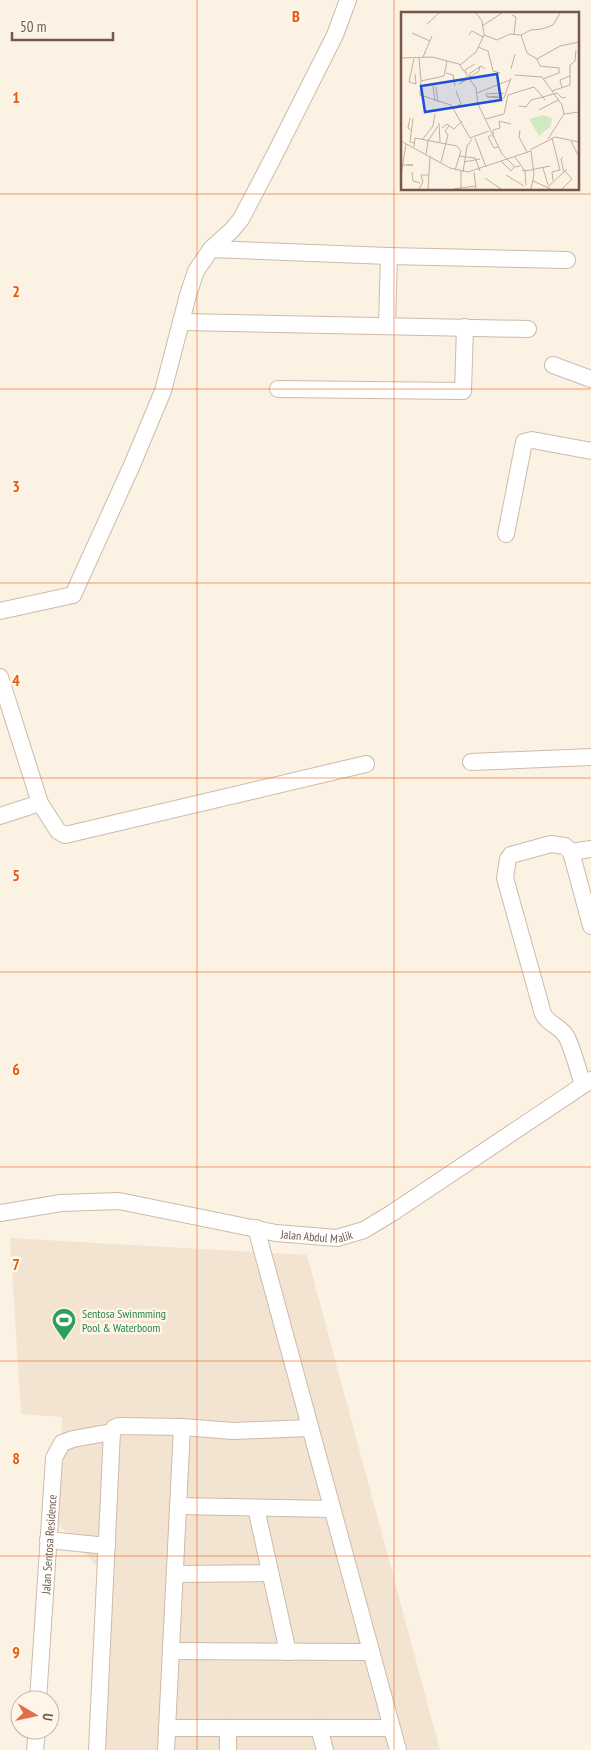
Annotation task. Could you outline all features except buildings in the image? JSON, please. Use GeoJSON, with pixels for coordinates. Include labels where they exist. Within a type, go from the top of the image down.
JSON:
{"type":"FeatureCollection","features":[{"type":"Feature","properties":{"kind":"street"},"geometry":{"type":"LineString","coordinates":[[0,610],[74,595],[163,391],[196,271],[211,249],[241,219],[335,34],[348,0]]}},
{"type":"Feature","properties":{"kind":"street"},"geometry":{"type":"LineString","coordinates":[[211,249],[567,260]]}},
{"type":"Feature","properties":{"kind":"street"},"geometry":{"type":"LineString","coordinates":[[387,325],[389,256]]}},
{"type":"Feature","properties":{"kind":"street"},"geometry":{"type":"LineString","coordinates":[[181,322],[528,329]]}},
{"type":"Feature","properties":{"kind":"street"},"geometry":{"type":"LineString","coordinates":[[278,389],[463,391],[465,327]]}},
{"type":"Feature","properties":{"kind":"street"},"geometry":{"type":"LineString","coordinates":[[553,365],[591,379]]}},
{"type":"Feature","properties":{"kind":"street"},"geometry":{"type":"LineString","coordinates":[[506,534],[524,442],[532,440],[591,451]]}},
{"type":"Feature","properties":{"kind":"street"},"geometry":{"type":"LineString","coordinates":[[0,677],[40,803],[58,831],[65,835],[366,764]]}},
{"type":"Feature","properties":{"kind":"street"},"geometry":{"type":"LineString","coordinates":[[471,762],[591,757]]}},
{"type":"Feature","properties":{"kind":"street"},"geometry":{"type":"LineString","coordinates":[[0,816],[40,803]]}},
{"type":"Feature","properties":{"kind":"street"},"geometry":{"type":"LineString","coordinates":[[587,1082],[566,1036],[559,1028],[545,1020],[543,1014],[505,878],[508,859],[511,854],[551,844],[565,846],[571,852],[591,926]]}},
{"type":"Feature","properties":{"kind":"street"},"geometry":{"type":"LineString","coordinates":[[571,852],[591,849]]}},
{"type":"Feature","properties":{"kind":"street","name":"Jalan Abdul Malik"},"geometry":{"type":"LineString","coordinates":[[0,1213],[61,1203],[119,1201],[276,1233],[337,1238],[364,1230],[587,1082]]}},
{"type":"Feature","properties":{"kind":"street"},"geometry":{"type":"LineString","coordinates":[[256,1228],[398,1750]]}},
{"type":"Feature","properties":{"kind":"street","name":"Jalan Sentosa Residence"},"geometry":{"type":"LineString","coordinates":[[39,1690],[54,1458],[62,1443],[72,1439],[112,1432],[114,1428],[119,1426],[182,1427],[234,1431],[310,1428]]}},
{"type":"Feature","properties":{"kind":"street"},"geometry":{"type":"LineString","coordinates":[[166,1750],[182,1427]]}},
{"type":"Feature","properties":{"kind":"street"},"geometry":{"type":"LineString","coordinates":[[97,1750],[112,1432]]}},
{"type":"Feature","properties":{"kind":"street"},"geometry":{"type":"LineString","coordinates":[[178,1506],[332,1509]]}},
{"type":"Feature","properties":{"kind":"street"},"geometry":{"type":"LineString","coordinates":[[256,1508],[288,1652]]}},
{"type":"Feature","properties":{"kind":"street"},"geometry":{"type":"LineString","coordinates":[[48,1540],[107,1546]]}},
{"type":"Feature","properties":{"kind":"street"},"geometry":{"type":"LineString","coordinates":[[174,1574],[270,1573]]}},
{"type":"Feature","properties":{"kind":"street"},"geometry":{"type":"LineString","coordinates":[[171,1651],[371,1652]]}},
{"type":"Feature","properties":{"kind":"street"},"geometry":{"type":"LineString","coordinates":[[167,1728],[391,1728]]}},
{"type":"Feature","properties":{"kind":"street"},"geometry":{"type":"LineString","coordinates":[[228,1728],[228,1750]]}},
{"type":"Feature","properties":{"kind":"street"},"geometry":{"type":"LineString","coordinates":[[319,1728],[325,1750]]}},
{"type":"Feature","properties":{"kind":"shaded area"},"geometry":{"type":"Polygon","coordinates":[[[10,1238],[307,1255],[440,1750],[93,1750],[105,1575],[59,1525],[62,1417],[21,1414],[10,1238]]]}},
{"type":"Feature","properties":{"kind":"place","name":"Sentosa Swinmming Pool & Waterboom"},"geometry":{"type":"Point","coordinates":[64,1341]}}]}
